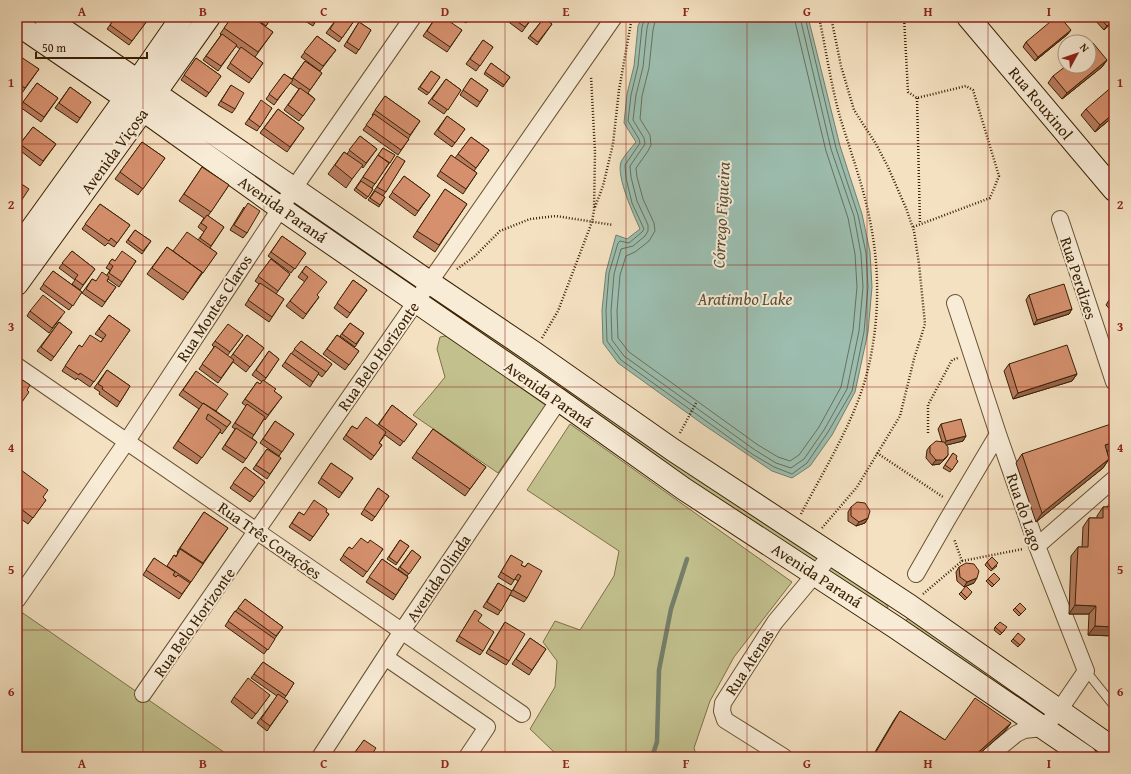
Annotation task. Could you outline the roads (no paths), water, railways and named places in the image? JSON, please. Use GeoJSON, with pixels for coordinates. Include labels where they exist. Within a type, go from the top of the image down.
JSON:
{"type":"FeatureCollection","features":[{"type":"Feature","properties":{"kind":"main road","name":"Avenida Paraná"},"geometry":{"type":"LineString","coordinates":[[45,17],[140,96],[280,208],[559,400],[684,489],[816,574],[1086,757]]}},
{"type":"Feature","properties":{"kind":"main road","name":"Avenida Viçosa"},"geometry":{"type":"LineString","coordinates":[[17,284],[140,96],[182,17]]}},
{"type":"Feature","properties":{"kind":"main road","name":"Avenida Viçosa"},"geometry":{"type":"LineString","coordinates":[[17,249],[140,96],[209,17]]}},
{"type":"Feature","properties":{"kind":"main road","name":"Rua Rouxinol"},"geometry":{"type":"LineString","coordinates":[[968,17],[1114,190]]}},
{"type":"Feature","properties":{"kind":"main road","name":"Avenida Paraná"},"geometry":{"type":"LineString","coordinates":[[17,24],[294,188],[434,275],[533,352],[683,457],[910,606],[1058,712],[1114,749]]}},
{"type":"Feature","properties":{"kind":"street","name":"Rua Montes Claros"},"geometry":{"type":"LineString","coordinates":[[17,600],[127,441],[280,208],[413,17]]}},
{"type":"Feature","properties":{"kind":"street","name":"Rua Belo Horizonte"},"geometry":{"type":"LineString","coordinates":[[143,694],[614,17]]}},
{"type":"Feature","properties":{"kind":"street","name":"Rua Perdizes"},"geometry":{"type":"LineString","coordinates":[[1060,218],[1114,382]]}},
{"type":"Feature","properties":{"kind":"street","name":"Rua do Lago"},"geometry":{"type":"LineString","coordinates":[[955,303],[1037,546],[1086,671]]}},
{"type":"Feature","properties":{"kind":"street","name":"Rua Três Corações"},"geometry":{"type":"LineString","coordinates":[[17,366],[522,714]]}},
{"type":"Feature","properties":{"kind":"street","name":"Avenida Olinda"},"geometry":{"type":"LineString","coordinates":[[320,757],[402,631],[559,400]]}},
{"type":"Feature","properties":{"kind":"street"},"geometry":{"type":"LineString","coordinates":[[916,574],[946,520],[998,434]]}},
{"type":"Feature","properties":{"kind":"street"},"geometry":{"type":"LineString","coordinates":[[1037,546],[1114,479]]}},
{"type":"Feature","properties":{"kind":"street","name":"Rua Atenas"},"geometry":{"type":"LineString","coordinates":[[784,757],[725,720],[722,712],[723,703],[775,622],[831,554]]}},
{"type":"Feature","properties":{"kind":"street"},"geometry":{"type":"LineString","coordinates":[[385,658],[487,727],[467,757]]}},
{"type":"Feature","properties":{"kind":"street"},"geometry":{"type":"LineString","coordinates":[[988,757],[1016,734],[1024,730],[1043,728],[1058,712],[1086,671]]}},
{"type":"Feature","properties":{"kind":"lane"},"geometry":{"type":"LineString","coordinates":[[1086,671],[1114,706]]}},
{"type":"Feature","properties":{"kind":"water","name":"Aratimbo Lake"},"geometry":{"type":"Polygon","coordinates":[[[642,17],[808,17],[840,146],[862,214],[870,252],[872,287],[868,332],[855,392],[832,435],[810,466],[792,478],[772,471],[704,425],[618,363],[603,343],[602,310],[606,272],[616,235],[627,239],[640,229],[626,196],[620,169],[622,160],[636,142],[624,123],[627,94],[634,66],[638,26],[642,17]]]}},
{"type":"Feature","properties":{"kind":"waterway","name":"Córrego Figueira"},"geometry":{"type":"LineString","coordinates":[[652,757],[657,742],[659,670],[671,609],[687,559]]}}]}
